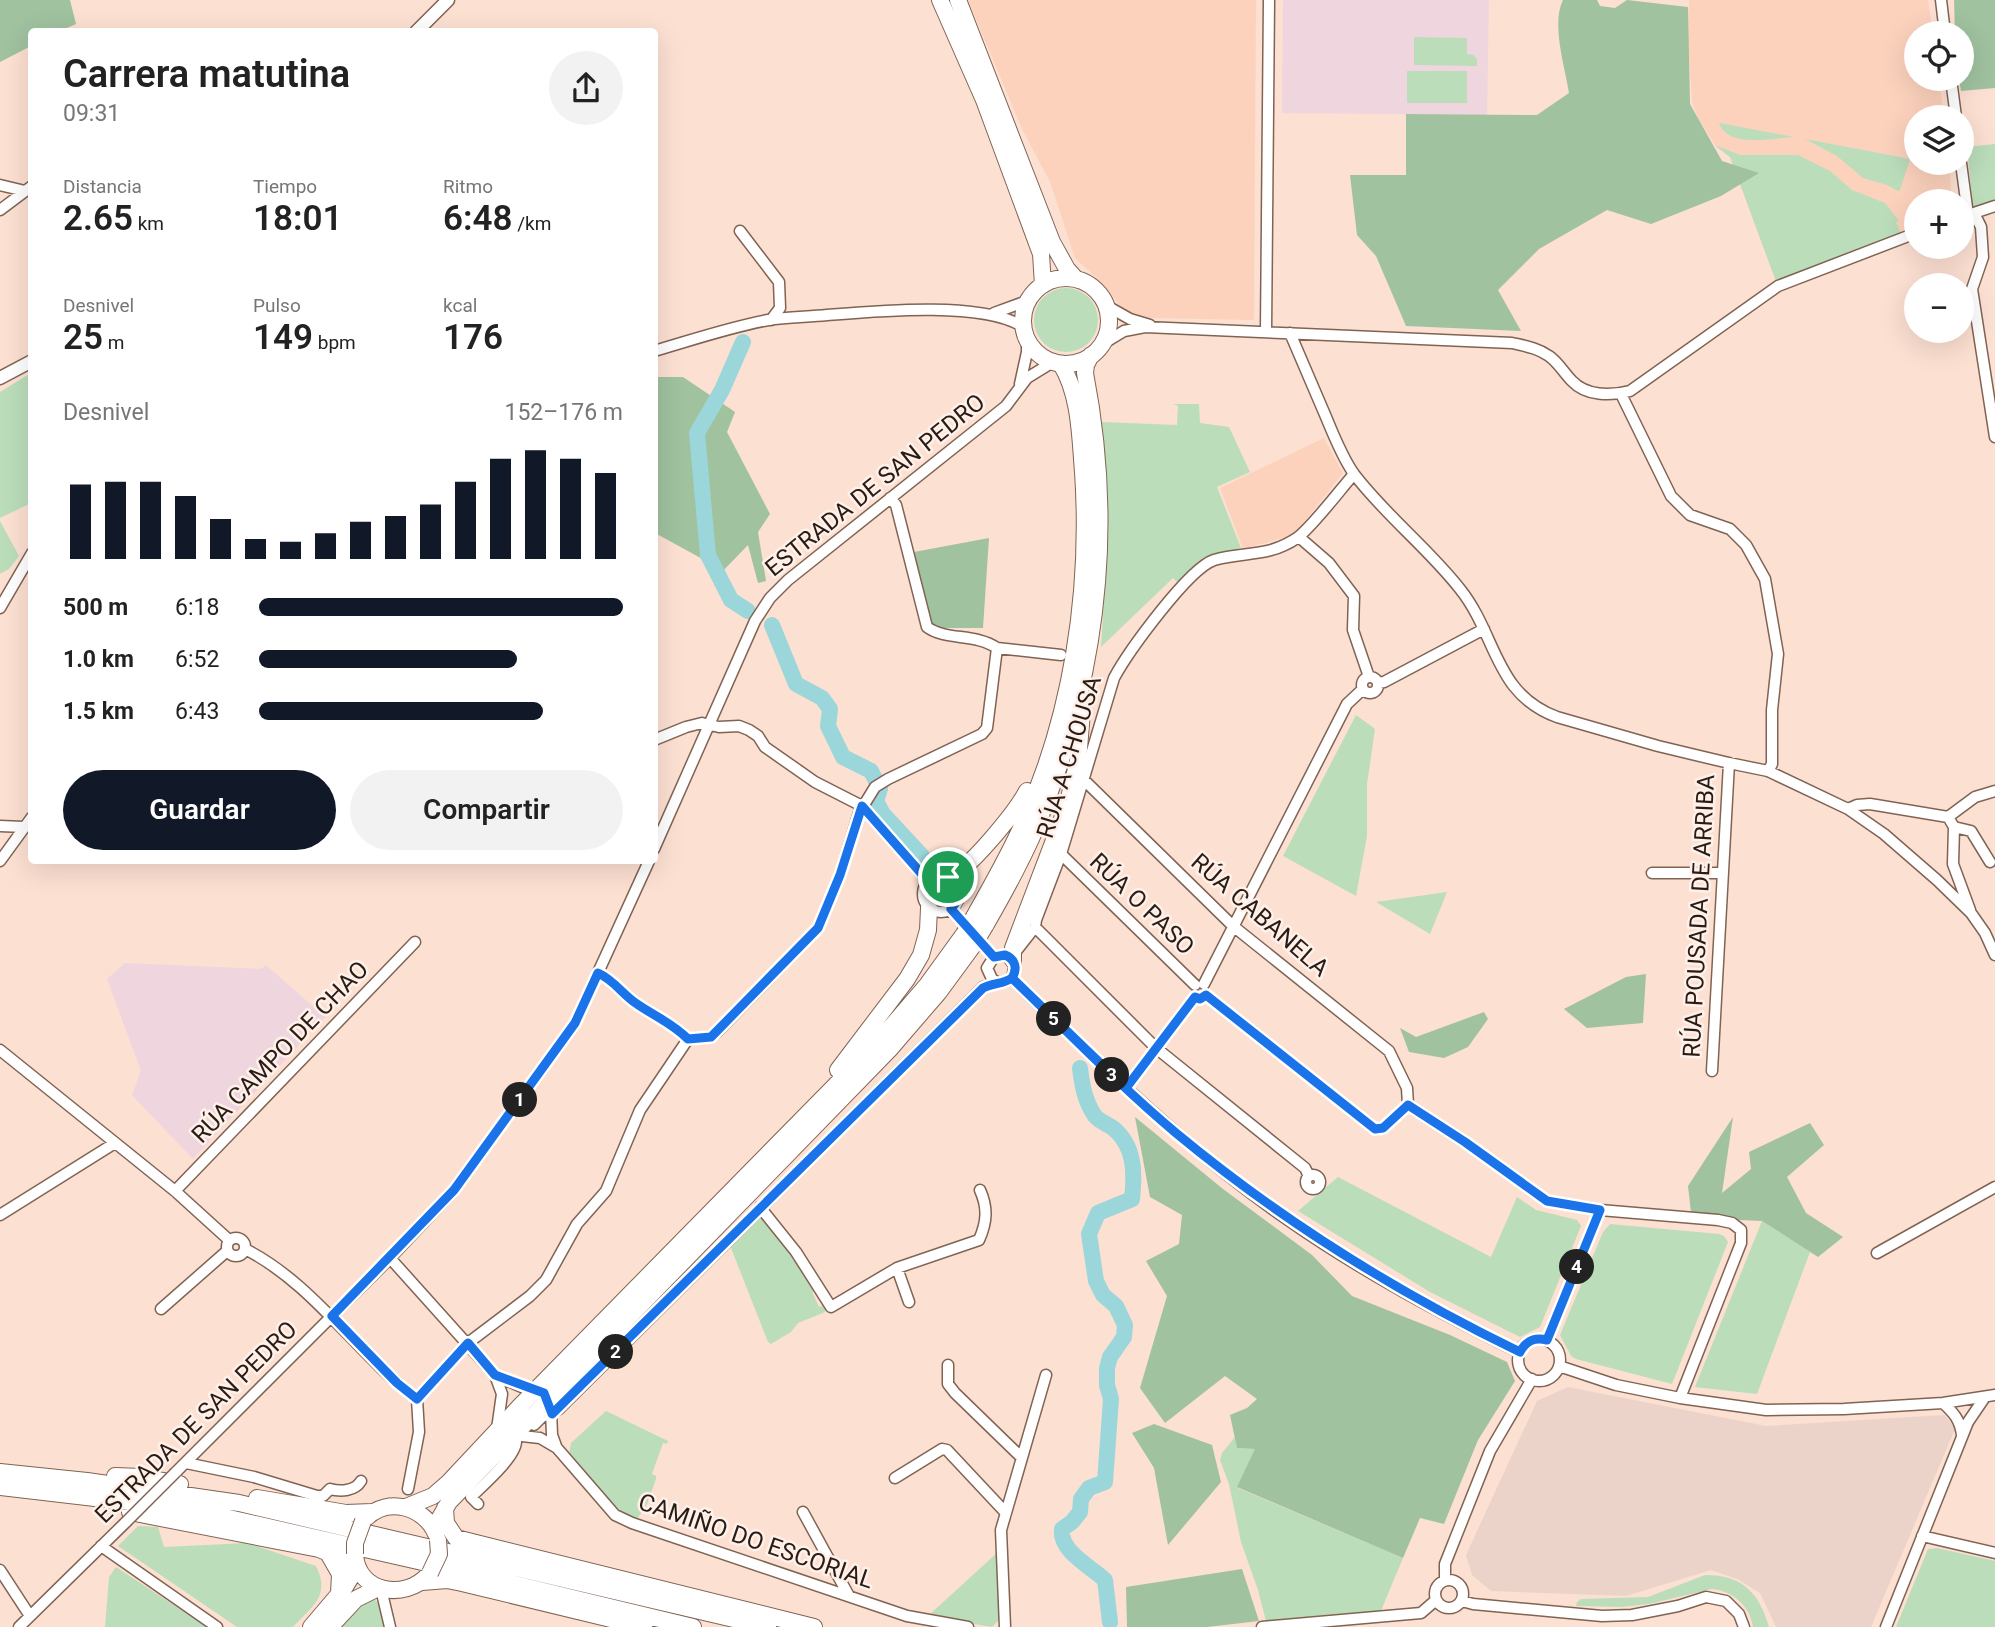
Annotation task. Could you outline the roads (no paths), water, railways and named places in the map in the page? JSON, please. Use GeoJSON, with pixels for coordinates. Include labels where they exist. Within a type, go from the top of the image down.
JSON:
{"type":"FeatureCollection","features":[{"type":"Feature","properties":{"kind":"highway"},"geometry":{"type":"LineString","coordinates":[[940,0],[984,100],[1041,254],[1042,285]]}},
{"type":"Feature","properties":{"kind":"highway"},"geometry":{"type":"LineString","coordinates":[[542,1402],[889,1050],[939,992],[969,938],[1014,875],[1054,781],[1082,684],[1093,631],[1100,572],[1096,450],[1085,373],[1086,365],[1109,327],[1107,306],[1093,287],[1075,278],[1067,269],[1052,242],[958,0]]}},
{"type":"Feature","properties":{"kind":"highway"},"geometry":{"type":"LineString","coordinates":[[980,922],[1022,826],[1058,722],[1068,690],[1078,627],[1086,513],[1074,391],[1057,363],[1033,349],[1025,333],[1023,310],[1027,301],[1042,285],[1054,279],[1075,278]]}},
{"type":"Feature","properties":{"kind":"highway"},"geometry":{"type":"LineString","coordinates":[[1057,363],[1074,363],[1096,350]]}},
{"type":"Feature","properties":{"kind":"highway"},"geometry":{"type":"LineString","coordinates":[[1013,957],[1067,806],[1078,761],[1083,712],[1082,684]]}},
{"type":"Feature","properties":{"kind":"highway"},"geometry":{"type":"LineString","coordinates":[[948,877],[961,871],[1016,810],[1028,790],[1041,751],[1058,722]]}},
{"type":"Feature","properties":{"kind":"highway"},"geometry":{"type":"LineString","coordinates":[[788,1134],[907,979],[921,955],[928,930],[929,908]]}},
{"type":"Feature","properties":{"kind":"highway"},"geometry":{"type":"LineString","coordinates":[[330,1627],[356,1599],[385,1589],[415,1587],[435,1553],[445,1508],[510,1442],[542,1402],[788,1134],[878,1042],[969,938]]}},
{"type":"Feature","properties":{"kind":"highway"},"geometry":{"type":"LineString","coordinates":[[0,1467],[142,1477],[367,1516],[388,1507],[406,1507],[433,1496],[510,1442]]}},
{"type":"Feature","properties":{"kind":"highway"},"geometry":{"type":"LineString","coordinates":[[0,1472],[87,1481],[239,1503],[435,1553],[693,1627]]}},
{"type":"Feature","properties":{"kind":"highway"},"geometry":{"type":"LineString","coordinates":[[0,1489],[189,1509],[435,1553],[768,1627]]}},
{"type":"Feature","properties":{"kind":"highway"},"geometry":{"type":"LineString","coordinates":[[0,1489],[319,1549],[356,1561],[370,1582],[385,1589]]}},
{"type":"Feature","properties":{"kind":"highway"},"geometry":{"type":"LineString","coordinates":[[406,1507],[418,1513],[435,1553],[454,1581],[644,1627]]}},
{"type":"Feature","properties":{"kind":"highway"},"geometry":{"type":"LineString","coordinates":[[445,1508],[446,1523],[456,1538],[814,1627]]}},
{"type":"Feature","properties":{"kind":"highway"},"geometry":{"type":"LineString","coordinates":[[311,1627],[339,1594],[356,1561],[355,1543],[367,1516]]}},
{"type":"Feature","properties":{"kind":"highway"},"geometry":{"type":"LineString","coordinates":[[435,1553],[456,1538]]}},
{"type":"Feature","properties":{"kind":"highway"},"geometry":{"type":"LineString","coordinates":[[328,1553],[340,1574],[339,1594]]}},
{"type":"Feature","properties":{"kind":"main road"},"geometry":{"type":"LineString","coordinates":[[419,28],[448,0]]}},
{"type":"Feature","properties":{"kind":"main road"},"geometry":{"type":"LineString","coordinates":[[0,378],[28,363]]}},
{"type":"Feature","properties":{"kind":"street"},"geometry":{"type":"LineString","coordinates":[[1266,331],[1269,0]]}},
{"type":"Feature","properties":{"kind":"street"},"geometry":{"type":"LineString","coordinates":[[1941,0],[1944,21]]}},
{"type":"Feature","properties":{"kind":"street"},"geometry":{"type":"LineString","coordinates":[[0,185],[28,189]]}},
{"type":"Feature","properties":{"kind":"street"},"geometry":{"type":"LineString","coordinates":[[0,210],[28,189]]}},
{"type":"Feature","properties":{"kind":"street"},"geometry":{"type":"LineString","coordinates":[[1974,213],[1995,206]]}},
{"type":"Feature","properties":{"kind":"street"},"geometry":{"type":"LineString","coordinates":[[1974,218],[1981,227],[1983,257],[1972,289],[1995,437]]}},
{"type":"Feature","properties":{"kind":"street"},"geometry":{"type":"LineString","coordinates":[[740,231],[779,282],[780,308],[771,320]]}},
{"type":"Feature","properties":{"kind":"street"},"geometry":{"type":"LineString","coordinates":[[1096,350],[1125,331],[1159,327],[1512,343],[1536,349],[1551,357],[1573,383],[1588,393],[1620,394],[1630,391],[1778,286],[1904,238]]}},
{"type":"Feature","properties":{"kind":"street"},"geometry":{"type":"LineString","coordinates":[[989,314],[1027,301]]}},
{"type":"Feature","properties":{"kind":"street"},"geometry":{"type":"LineString","coordinates":[[1107,306],[1130,319],[1159,327]]}},
{"type":"Feature","properties":{"kind":"street"},"geometry":{"type":"LineString","coordinates":[[658,350],[743,325],[771,320],[875,311],[968,311],[1014,321],[1025,333],[1027,352],[1020,384]]}},
{"type":"Feature","properties":{"kind":"street"},"geometry":{"type":"LineString","coordinates":[[1290,333],[1339,447],[1354,474],[1461,590],[1484,629],[1510,685],[1524,699],[1541,712],[1729,764],[1768,771],[1848,809],[1884,834],[1971,913],[1985,933],[1995,956]]}},
{"type":"Feature","properties":{"kind":"street"},"geometry":{"type":"LineString","coordinates":[[1020,384],[1041,368],[1057,363]]}},
{"type":"Feature","properties":{"kind":"street","name":"ESTRADA DE SAN PEDRO"},"geometry":{"type":"LineString","coordinates":[[658,840],[748,636],[770,598],[788,580],[1006,406],[1020,384]]}},
{"type":"Feature","properties":{"kind":"street"},"geometry":{"type":"LineString","coordinates":[[1620,394],[1671,496],[1690,514],[1730,528],[1746,545],[1765,579],[1778,654],[1772,710],[1772,764],[1768,771]]}},
{"type":"Feature","properties":{"kind":"street","name":"RÚA A CHOUSA"},"geometry":{"type":"LineString","coordinates":[[1013,957],[1035,923],[1061,854],[1114,678],[1122,664],[1192,575],[1213,560],[1273,551],[1299,537],[1354,474]]}},
{"type":"Feature","properties":{"kind":"street"},"geometry":{"type":"LineString","coordinates":[[890,498],[896,505],[927,627],[935,633],[969,637],[989,643],[997,649],[1061,655]]}},
{"type":"Feature","properties":{"kind":"street"},"geometry":{"type":"LineString","coordinates":[[1299,537],[1329,564],[1354,596],[1353,630],[1374,680]]}},
{"type":"Feature","properties":{"kind":"street"},"geometry":{"type":"LineString","coordinates":[[0,608],[28,560]]}},
{"type":"Feature","properties":{"kind":"street"},"geometry":{"type":"LineString","coordinates":[[1126,1088],[1200,990],[1347,704],[1363,689],[1363,681],[1384,682],[1484,629]]}},
{"type":"Feature","properties":{"kind":"street"},"geometry":{"type":"LineString","coordinates":[[688,1039],[711,1037],[818,928],[840,875],[862,806],[875,787],[982,734],[990,717],[997,649]]}},
{"type":"Feature","properties":{"kind":"street"},"geometry":{"type":"LineString","coordinates":[[658,738],[702,723],[719,727],[739,726],[749,730],[758,736],[765,747],[815,782],[862,806],[928,881]]}},
{"type":"Feature","properties":{"kind":"street","name":"RÚA POUSADA DE ARRIBA"},"geometry":{"type":"LineString","coordinates":[[1712,1071],[1729,764]]}},
{"type":"Feature","properties":{"kind":"street","name":"RÚA CABANELA"},"geometry":{"type":"LineString","coordinates":[[1084,780],[1233,926],[1389,1051],[1409,1096],[1408,1105]]}},
{"type":"Feature","properties":{"kind":"street"},"geometry":{"type":"LineString","coordinates":[[1971,913],[1953,864],[1951,822],[1975,797],[1995,791]]}},
{"type":"Feature","properties":{"kind":"street"},"geometry":{"type":"LineString","coordinates":[[1848,809],[1870,804],[1951,822],[1971,831],[1990,862]]}},
{"type":"Feature","properties":{"kind":"street"},"geometry":{"type":"LineString","coordinates":[[0,862],[28,822]]}},
{"type":"Feature","properties":{"kind":"street"},"geometry":{"type":"LineString","coordinates":[[0,826],[24,827]]}},
{"type":"Feature","properties":{"kind":"street","name":"RÚA O PASO"},"geometry":{"type":"LineString","coordinates":[[1061,854],[1200,990],[1368,1124],[1375,1129],[1383,1128],[1408,1105]]}},
{"type":"Feature","properties":{"kind":"street","name":"ESTRADA DE SAN PEDRO"},"geometry":{"type":"LineString","coordinates":[[19,1627],[186,1463],[454,1190],[575,1023],[648,864]]}},
{"type":"Feature","properties":{"kind":"street"},"geometry":{"type":"LineString","coordinates":[[1653,873],[1723,873]]}},
{"type":"Feature","properties":{"kind":"street"},"geometry":{"type":"LineString","coordinates":[[941,876],[948,877],[958,888],[959,896],[951,909],[936,912],[929,908],[922,894],[928,881],[941,876]]}},
{"type":"Feature","properties":{"kind":"street"},"geometry":{"type":"LineString","coordinates":[[951,909],[994,957]]}},
{"type":"Feature","properties":{"kind":"street"},"geometry":{"type":"LineString","coordinates":[[1035,923],[1156,1048],[1305,1168],[1310,1176]]}},
{"type":"Feature","properties":{"kind":"street","name":"RÚA CAMPO DE CHAO"},"geometry":{"type":"LineString","coordinates":[[175,1191],[415,942]]}},
{"type":"Feature","properties":{"kind":"street"},"geometry":{"type":"LineString","coordinates":[[542,1402],[760,1207],[983,988],[1012,978],[1016,969],[1013,957],[994,957]]}},
{"type":"Feature","properties":{"kind":"street"},"geometry":{"type":"LineString","coordinates":[[994,957],[988,968],[992,979],[997,982]]}},
{"type":"Feature","properties":{"kind":"street"},"geometry":{"type":"LineString","coordinates":[[598,973],[637,1004],[674,1024],[688,1039]]}},
{"type":"Feature","properties":{"kind":"street"},"geometry":{"type":"LineString","coordinates":[[1012,978],[1176,1133],[1289,1221],[1443,1315],[1520,1352]]}},
{"type":"Feature","properties":{"kind":"street"},"geometry":{"type":"LineString","coordinates":[[408,1489],[419,1432],[417,1399],[468,1343],[530,1296],[545,1280],[577,1224],[606,1191],[640,1110],[688,1039]]}},
{"type":"Feature","properties":{"kind":"street"},"geometry":{"type":"LineString","coordinates":[[0,1050],[175,1191],[228,1245]]}},
{"type":"Feature","properties":{"kind":"street"},"geometry":{"type":"LineString","coordinates":[[1408,1105],[1547,1201],[1600,1210],[1718,1220],[1732,1223],[1741,1230],[1741,1243],[1680,1398]]}},
{"type":"Feature","properties":{"kind":"street"},"geometry":{"type":"LineString","coordinates":[[0,1215],[116,1143]]}},
{"type":"Feature","properties":{"kind":"street"},"geometry":{"type":"LineString","coordinates":[[1877,1253],[1995,1187]]}},
{"type":"Feature","properties":{"kind":"street"},"geometry":{"type":"LineString","coordinates":[[760,1207],[796,1252],[831,1307],[897,1268],[979,1240],[985,1226],[986,1203],[980,1191]]}},
{"type":"Feature","properties":{"kind":"street"},"geometry":{"type":"LineString","coordinates":[[1547,1340],[1600,1210]]}},
{"type":"Feature","properties":{"kind":"street"},"geometry":{"type":"LineString","coordinates":[[161,1309],[234,1237],[240,1238],[245,1249],[263,1258],[332,1316],[397,1383],[417,1399]]}},
{"type":"Feature","properties":{"kind":"street"},"geometry":{"type":"LineString","coordinates":[[390,1258],[495,1375],[501,1386],[501,1407],[510,1442]]}},
{"type":"Feature","properties":{"kind":"street"},"geometry":{"type":"LineString","coordinates":[[897,1268],[909,1302]]}},
{"type":"Feature","properties":{"kind":"street"},"geometry":{"type":"LineString","coordinates":[[1534,1339],[1547,1340],[1556,1348],[1559,1366],[1549,1378],[1532,1379],[1526,1376],[1519,1365],[1520,1352],[1523,1346],[1534,1339]]}},
{"type":"Feature","properties":{"kind":"street"},"geometry":{"type":"LineString","coordinates":[[948,1365],[948,1384],[1021,1457]]}},
{"type":"Feature","properties":{"kind":"street"},"geometry":{"type":"LineString","coordinates":[[1559,1366],[1616,1385],[1680,1398],[1766,1410],[1844,1409],[1942,1403],[1990,1396]]}},
{"type":"Feature","properties":{"kind":"street"},"geometry":{"type":"LineString","coordinates":[[495,1375],[542,1402],[558,1448]]}},
{"type":"Feature","properties":{"kind":"street"},"geometry":{"type":"LineString","coordinates":[[1005,1627],[1001,1530],[1046,1375]]}},
{"type":"Feature","properties":{"kind":"street"},"geometry":{"type":"LineString","coordinates":[[1445,1580],[1445,1564],[1490,1451],[1532,1379]]}},
{"type":"Feature","properties":{"kind":"street"},"geometry":{"type":"LineString","coordinates":[[501,1407],[511,1394],[542,1402]]}},
{"type":"Feature","properties":{"kind":"street"},"geometry":{"type":"LineString","coordinates":[[1964,1423],[1990,1396]]}},
{"type":"Feature","properties":{"kind":"street"},"geometry":{"type":"LineString","coordinates":[[1886,1627],[1962,1436],[1964,1423],[1958,1409],[1959,1404],[1966,1400]]}},
{"type":"Feature","properties":{"kind":"street"},"geometry":{"type":"LineString","coordinates":[[478,1504],[471,1497],[510,1442],[536,1437],[547,1430],[542,1402]]}},
{"type":"Feature","properties":{"kind":"street"},"geometry":{"type":"LineString","coordinates":[[1942,1403],[1964,1423]]}},
{"type":"Feature","properties":{"kind":"street"},"geometry":{"type":"LineString","coordinates":[[510,1442],[536,1437],[558,1448]]}},
{"type":"Feature","properties":{"kind":"street","name":"CAMIÑO DO ESCORIAL"},"geometry":{"type":"LineString","coordinates":[[558,1448],[615,1515],[907,1616],[968,1627]]}},
{"type":"Feature","properties":{"kind":"street"},"geometry":{"type":"LineString","coordinates":[[894,1478],[942,1449],[947,1450],[1006,1513]]}},
{"type":"Feature","properties":{"kind":"street"},"geometry":{"type":"LineString","coordinates":[[186,1463],[243,1474],[317,1496],[323,1496],[330,1489],[347,1490],[361,1481]]}},
{"type":"Feature","properties":{"kind":"street"},"geometry":{"type":"LineString","coordinates":[[803,1512],[849,1596]]}},
{"type":"Feature","properties":{"kind":"street"},"geometry":{"type":"LineString","coordinates":[[1922,1536],[1995,1553]]}},
{"type":"Feature","properties":{"kind":"street"},"geometry":{"type":"LineString","coordinates":[[101,1546],[217,1627]]}},
{"type":"Feature","properties":{"kind":"street"},"geometry":{"type":"LineString","coordinates":[[0,1570],[30,1616]]}},
{"type":"Feature","properties":{"kind":"street"},"geometry":{"type":"LineString","coordinates":[[1452,1579],[1461,1586],[1464,1595],[1459,1605],[1448,1608],[1436,1600],[1435,1589],[1445,1580],[1452,1579]]}},
{"type":"Feature","properties":{"kind":"street"},"geometry":{"type":"LineString","coordinates":[[385,1589],[390,1627]]}},
{"type":"Feature","properties":{"kind":"street"},"geometry":{"type":"LineString","coordinates":[[1462,1601],[1602,1616],[1632,1615],[1678,1606],[1706,1597],[1726,1601],[1739,1614],[1744,1627]]}},
{"type":"Feature","properties":{"kind":"street"},"geometry":{"type":"LineString","coordinates":[[1262,1627],[1421,1613],[1436,1600]]}},
{"type":"Feature","properties":{"kind":"waterway"},"geometry":{"type":"LineString","coordinates":[[743,342],[722,390],[697,433],[708,555],[731,600],[748,611]]}},
{"type":"Feature","properties":{"kind":"waterway"},"geometry":{"type":"LineString","coordinates":[[772,625],[796,684],[822,698],[830,709],[828,726],[843,757],[871,771],[875,779]]}},
{"type":"Feature","properties":{"kind":"waterway"},"geometry":{"type":"LineString","coordinates":[[880,789],[876,801],[883,814],[922,856]]}},
{"type":"Feature","properties":{"kind":"waterway"},"geometry":{"type":"LineString","coordinates":[[1080,1068],[1084,1093],[1092,1111],[1126,1143],[1133,1170],[1132,1199],[1098,1213],[1089,1234],[1096,1281],[1103,1295],[1116,1306],[1125,1325],[1124,1337],[1110,1357],[1107,1368],[1107,1385],[1111,1399],[1105,1482],[1089,1488],[1081,1499],[1080,1512],[1062,1529],[1062,1537],[1070,1551],[1105,1580],[1110,1622]]}}]}
